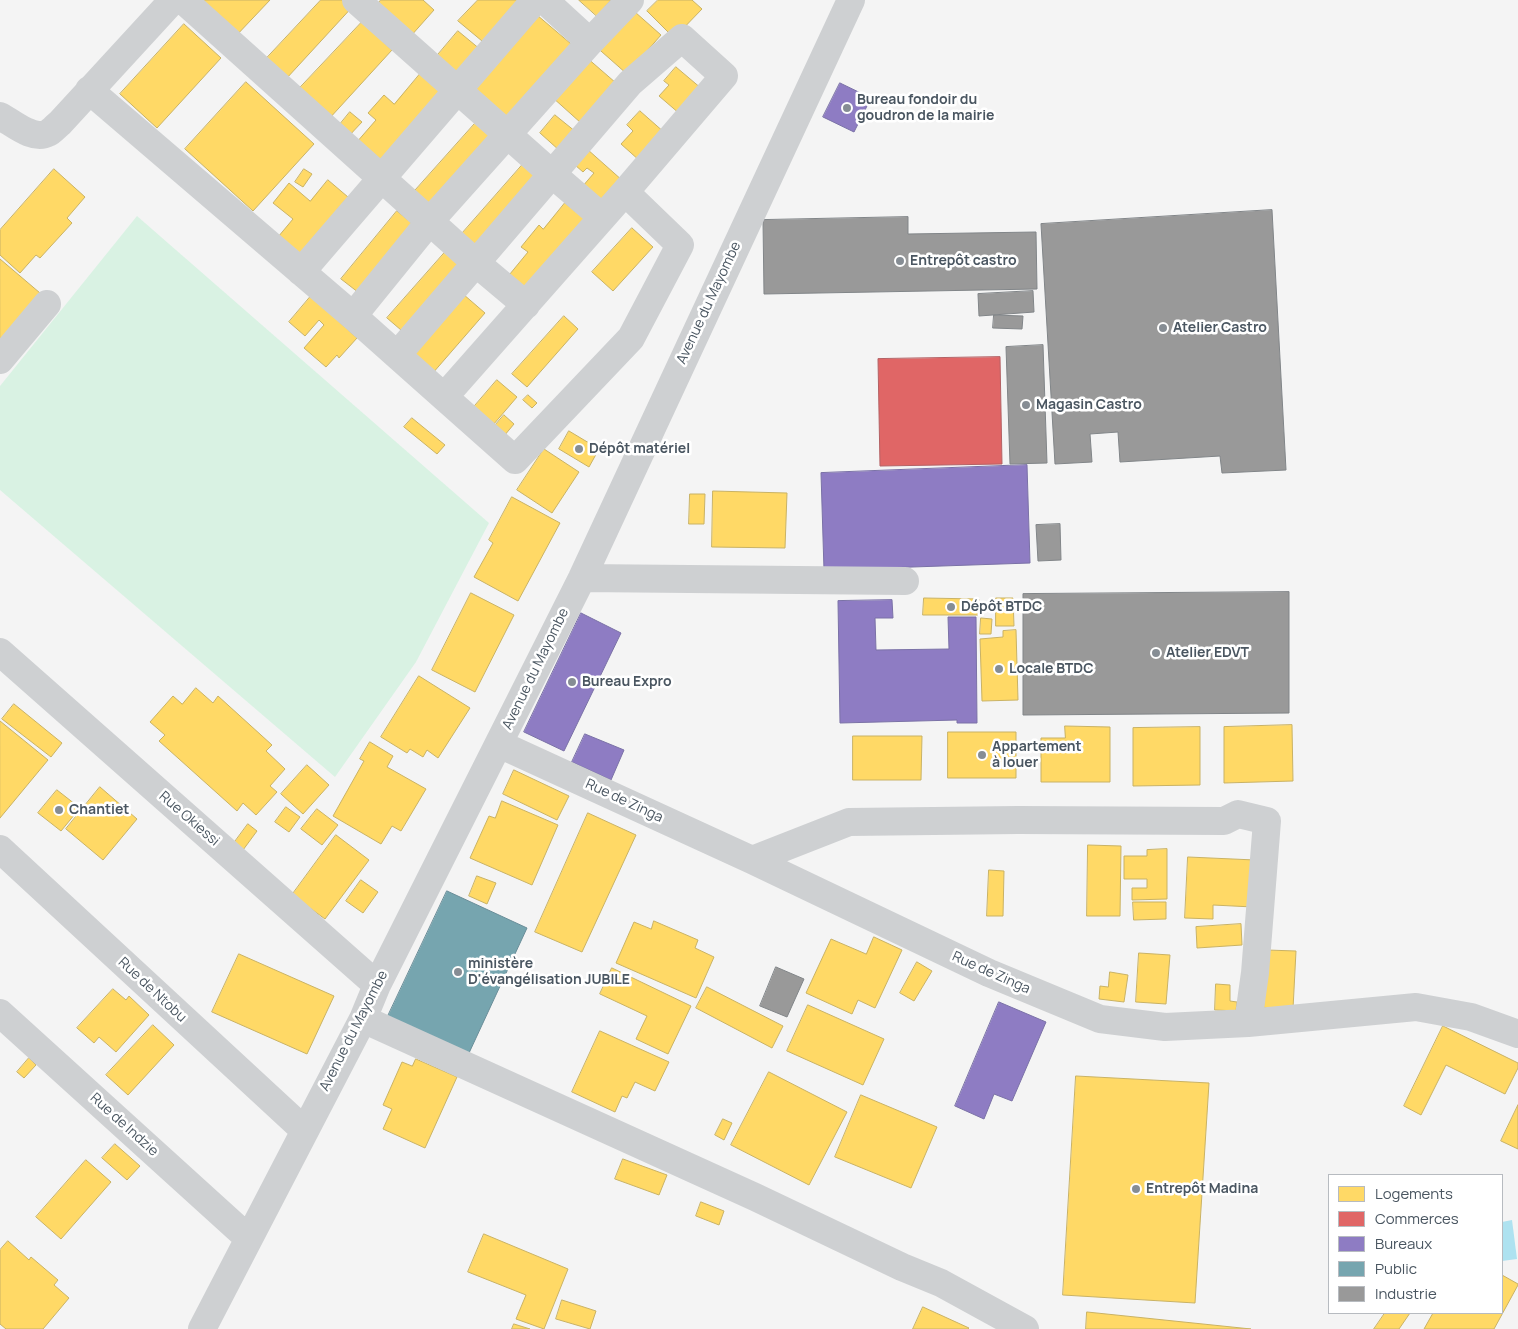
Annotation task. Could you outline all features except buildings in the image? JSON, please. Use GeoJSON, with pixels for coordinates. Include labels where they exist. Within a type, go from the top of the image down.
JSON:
{"type":"FeatureCollection","features":[{"type":"Feature","properties":{"kind":"street"},"geometry":{"type":"LineString","coordinates":[[0,116],[38,136],[48,133],[60,123],[173,0]]}},
{"type":"Feature","properties":{"kind":"street"},"geometry":{"type":"LineString","coordinates":[[183,0],[476,263],[526,305]]}},
{"type":"Feature","properties":{"kind":"street"},"geometry":{"type":"LineString","coordinates":[[356,0],[602,217]]}},
{"type":"Feature","properties":{"kind":"street"},"geometry":{"type":"LineString","coordinates":[[301,272],[535,0]]}},
{"type":"Feature","properties":{"kind":"street"},"geometry":{"type":"LineString","coordinates":[[544,0],[590,42]]}},
{"type":"Feature","properties":{"kind":"street"},"geometry":{"type":"LineString","coordinates":[[353,316],[430,221],[630,0]]}},
{"type":"Feature","properties":{"kind":"street","name":"Avenue du Mayombe"},"geometry":{"type":"LineString","coordinates":[[202,1329],[362,1020],[377,986],[582,578],[851,0]]}},
{"type":"Feature","properties":{"kind":"street"},"geometry":{"type":"LineString","coordinates":[[397,355],[630,83],[682,38],[724,76],[625,192],[444,397]]}},
{"type":"Feature","properties":{"kind":"street"},"geometry":{"type":"LineString","coordinates":[[89,90],[353,316],[515,460],[631,338],[680,245],[625,192]]}},
{"type":"Feature","properties":{"kind":"street"},"geometry":{"type":"LineString","coordinates":[[0,360],[47,304]]}},
{"type":"Feature","properties":{"kind":"street"},"geometry":{"type":"LineString","coordinates":[[582,578],[905,581]]}},
{"type":"Feature","properties":{"kind":"street","name":"Rue Okiessi"},"geometry":{"type":"LineString","coordinates":[[0,652],[377,986]]}},
{"type":"Feature","properties":{"kind":"street","name":"Rue de Zinga"},"geometry":{"type":"LineString","coordinates":[[499,744],[752,860],[989,973],[1100,1019],[1165,1027],[1248,1023],[1416,1007],[1471,1017],[1518,1034]]}},
{"type":"Feature","properties":{"kind":"street"},"geometry":{"type":"LineString","coordinates":[[752,860],[849,822],[1018,820],[1224,821],[1238,814],[1267,821],[1255,973],[1248,1023]]}},
{"type":"Feature","properties":{"kind":"street","name":"Rue de Ntobu"},"geometry":{"type":"LineString","coordinates":[[0,849],[304,1130]]}},
{"type":"Feature","properties":{"kind":"street","name":"Rue de Indzie"},"geometry":{"type":"LineString","coordinates":[[0,1013],[248,1238]]}},
{"type":"Feature","properties":{"kind":"street"},"geometry":{"type":"LineString","coordinates":[[362,1020],[755,1197],[902,1267],[941,1283],[1025,1329]]}},
{"type":"Feature","properties":{"kind":"green space"},"geometry":{"type":"Polygon","coordinates":[[[137,216],[489,523],[416,662],[335,777],[0,490],[0,386],[137,216]]]}},
{"type":"Feature","properties":{"kind":"water"},"geometry":{"type":"Polygon","coordinates":[[[1512,1220],[1517,1259],[1503,1261],[1503,1222],[1512,1220]]]}},
{"type":"Feature","properties":{"kind":"place","name":"Bureau fondoir du goudron de la mairie"},"geometry":{"type":"Point","coordinates":[847,108]}},
{"type":"Feature","properties":{"kind":"place","name":"Entrepôt castro"},"geometry":{"type":"Point","coordinates":[900,261]}},
{"type":"Feature","properties":{"kind":"place","name":"Atelier Castro"},"geometry":{"type":"Point","coordinates":[1163,328]}},
{"type":"Feature","properties":{"kind":"place","name":"Magasin Castro"},"geometry":{"type":"Point","coordinates":[1026,405]}},
{"type":"Feature","properties":{"kind":"place","name":"Dépôt matériel"},"geometry":{"type":"Point","coordinates":[579,449]}},
{"type":"Feature","properties":{"kind":"place","name":"Dépôt BTDC"},"geometry":{"type":"Point","coordinates":[951,607]}},
{"type":"Feature","properties":{"kind":"place","name":"Atelier EDVT"},"geometry":{"type":"Point","coordinates":[1156,653]}},
{"type":"Feature","properties":{"kind":"place","name":"Locale BTDC"},"geometry":{"type":"Point","coordinates":[999,669]}},
{"type":"Feature","properties":{"kind":"place","name":"Bureau Expro"},"geometry":{"type":"Point","coordinates":[572,682]}},
{"type":"Feature","properties":{"kind":"place","name":"Appartement à louer"},"geometry":{"type":"Point","coordinates":[982,755]}},
{"type":"Feature","properties":{"kind":"place","name":"Chantiet"},"geometry":{"type":"Point","coordinates":[59,810]}},
{"type":"Feature","properties":{"kind":"place","name":"ministère D'évangélisation JUBILE"},"geometry":{"type":"Point","coordinates":[458,972]}},
{"type":"Feature","properties":{"kind":"place","name":"Entrepôt Madina"},"geometry":{"type":"Point","coordinates":[1136,1189]}}]}
